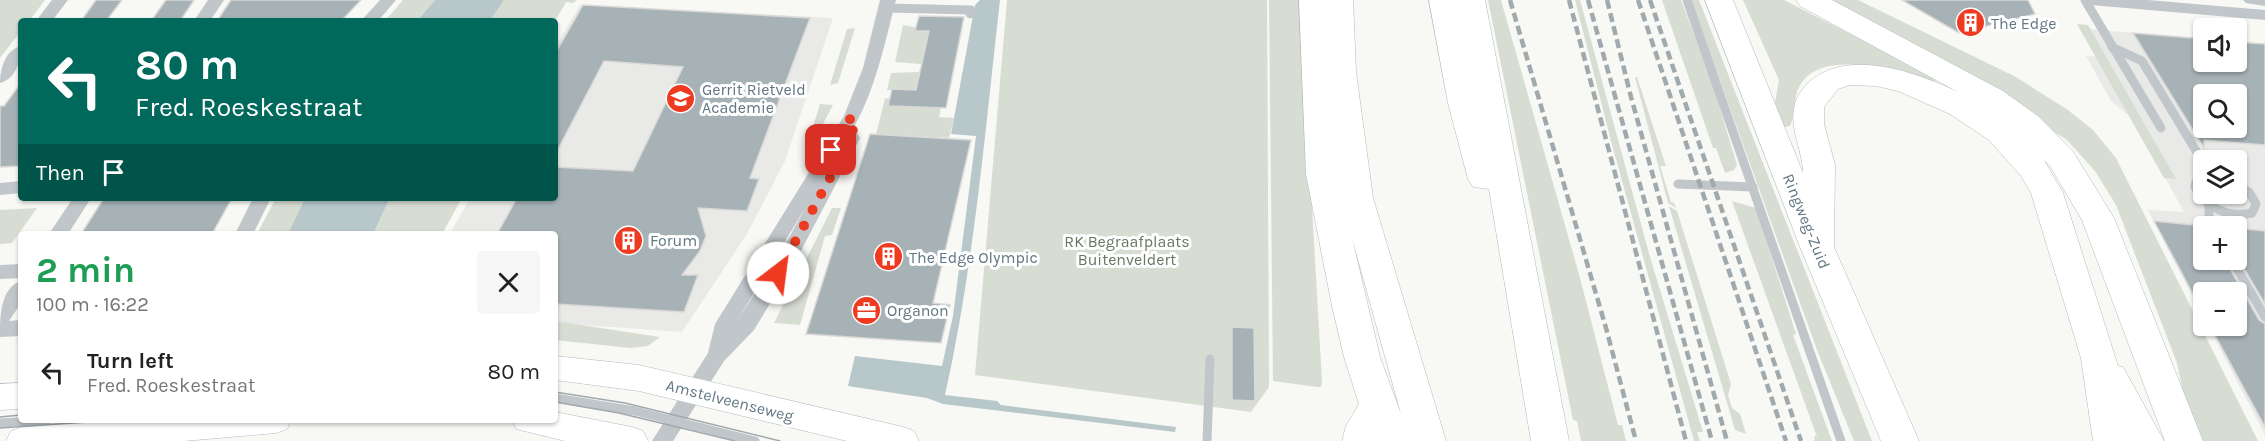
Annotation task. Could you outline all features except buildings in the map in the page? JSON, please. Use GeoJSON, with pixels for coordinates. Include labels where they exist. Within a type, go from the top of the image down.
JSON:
{"type":"FeatureCollection","features":[{"type":"Feature","properties":{"kind":"highway"},"geometry":{"type":"LineString","coordinates":[[1313,0],[1322,174],[1343,284],[1362,357],[1391,441]]}},
{"type":"Feature","properties":{"kind":"highway"},"geometry":{"type":"LineString","coordinates":[[1339,0],[1343,95],[1357,198],[1427,441]]}},
{"type":"Feature","properties":{"kind":"highway"},"geometry":{"type":"LineString","coordinates":[[1443,0],[1463,103],[1535,360]]}},
{"type":"Feature","properties":{"kind":"highway"},"geometry":{"type":"LineString","coordinates":[[1471,0],[1550,441]]}},
{"type":"Feature","properties":{"kind":"highway","name":"Ringweg-Zuid"},"geometry":{"type":"LineString","coordinates":[[1719,0],[1817,247],[1900,441]]}},
{"type":"Feature","properties":{"kind":"highway"},"geometry":{"type":"LineString","coordinates":[[1810,0],[1992,98],[2027,124],[2061,158],[2098,218],[2184,441]]}},
{"type":"Feature","properties":{"kind":"highway"},"geometry":{"type":"LineString","coordinates":[[1817,247],[1819,163],[1808,122],[1811,102],[1821,87],[1842,77],[1872,76],[1905,83],[1940,96],[1973,113],[1999,131],[2037,171],[2055,214],[2099,358],[2112,441]]}},
{"type":"Feature","properties":{"kind":"highway"},"geometry":{"type":"LineString","coordinates":[[2099,358],[2145,441]]}},
{"type":"Feature","properties":{"kind":"highway"},"geometry":{"type":"LineString","coordinates":[[1361,441],[1365,426],[1379,406]]}},
{"type":"Feature","properties":{"kind":"main road","name":"Amstelveenseweg"},"geometry":{"type":"LineString","coordinates":[[558,368],[639,378],[903,441]]}},
{"type":"Feature","properties":{"kind":"main road"},"geometry":{"type":"LineString","coordinates":[[0,397],[18,396]]}},
{"type":"Feature","properties":{"kind":"main road"},"geometry":{"type":"LineString","coordinates":[[22,441],[119,437],[182,427],[236,423]]}},
{"type":"Feature","properties":{"kind":"main road"},"geometry":{"type":"LineString","coordinates":[[542,423],[632,441]]}},
{"type":"Feature","properties":{"kind":"street"},"geometry":{"type":"LineString","coordinates":[[46,18],[60,0]]}},
{"type":"Feature","properties":{"kind":"street"},"geometry":{"type":"LineString","coordinates":[[203,18],[216,0]]}},
{"type":"Feature","properties":{"kind":"street"},"geometry":{"type":"LineString","coordinates":[[372,18],[388,0]]}},
{"type":"Feature","properties":{"kind":"street"},"geometry":{"type":"LineString","coordinates":[[2091,0],[2265,15]]}},
{"type":"Feature","properties":{"kind":"street"},"geometry":{"type":"LineString","coordinates":[[2251,0],[2265,1]]}},
{"type":"Feature","properties":{"kind":"street"},"geometry":{"type":"LineString","coordinates":[[662,441],[696,392],[717,355],[747,324],[788,257],[853,136],[852,116],[871,68],[887,4]]}},
{"type":"Feature","properties":{"kind":"street"},"geometry":{"type":"LineString","coordinates":[[0,78],[18,55]]}},
{"type":"Feature","properties":{"kind":"street"},"geometry":{"type":"LineString","coordinates":[[0,189],[18,187]]}},
{"type":"Feature","properties":{"kind":"street"},"geometry":{"type":"LineString","coordinates":[[60,231],[80,201]]}},
{"type":"Feature","properties":{"kind":"street"},"geometry":{"type":"LineString","coordinates":[[246,231],[260,201]]}},
{"type":"Feature","properties":{"kind":"street"},"geometry":{"type":"LineString","coordinates":[[0,272],[18,271]]}},
{"type":"Feature","properties":{"kind":"street"},"geometry":{"type":"LineString","coordinates":[[0,318],[18,292]]}},
{"type":"Feature","properties":{"kind":"street"},"geometry":{"type":"LineString","coordinates":[[0,329],[18,328]]}},
{"type":"Feature","properties":{"kind":"lane"},"geometry":{"type":"LineString","coordinates":[[1687,0],[1841,441]]}},
{"type":"Feature","properties":{"kind":"lane"},"geometry":{"type":"LineString","coordinates":[[2085,0],[2161,128]]}},
{"type":"Feature","properties":{"kind":"lane"},"geometry":{"type":"LineString","coordinates":[[887,4],[971,10],[970,14]]}},
{"type":"Feature","properties":{"kind":"lane"},"geometry":{"type":"LineString","coordinates":[[2112,46],[2142,61],[2196,150]]}},
{"type":"Feature","properties":{"kind":"lane"},"geometry":{"type":"LineString","coordinates":[[1678,184],[1753,187]]}},
{"type":"Feature","properties":{"kind":"lane"},"geometry":{"type":"LineString","coordinates":[[2209,216],[2209,205],[2238,216],[2252,213],[2256,204],[2254,198],[2247,193]]}},
{"type":"Feature","properties":{"kind":"lane"},"geometry":{"type":"LineString","coordinates":[[2238,270],[2265,317]]}},
{"type":"Feature","properties":{"kind":"lane"},"geometry":{"type":"LineString","coordinates":[[1207,441],[1210,359]]}},
{"type":"Feature","properties":{"kind":"lane","name":"Amstelveenseweg"},"geometry":{"type":"LineString","coordinates":[[558,398],[622,408],[754,441]]}},
{"type":"Feature","properties":{"kind":"lane"},"geometry":{"type":"LineString","coordinates":[[0,423],[18,422]]}},
{"type":"Feature","properties":{"kind":"shaded area"},"geometry":{"type":"Polygon","coordinates":[[[435,0],[504,0],[492,18],[420,18],[435,0]]]}},
{"type":"Feature","properties":{"kind":"shaded area"},"geometry":{"type":"Polygon","coordinates":[[[980,0],[1000,0],[971,248],[945,395],[997,401],[1001,405],[1176,427],[1175,432],[943,404],[927,398],[848,386],[855,356],[942,366],[953,316],[976,136],[951,134],[975,5],[980,0]]]}},
{"type":"Feature","properties":{"kind":"shaded area"},"geometry":{"type":"Polygon","coordinates":[[[580,5],[833,18],[785,161],[747,234],[682,332],[558,323],[558,231],[452,231],[468,201],[558,201],[558,42],[580,5]]]}},
{"type":"Feature","properties":{"kind":"shaded area"},"geometry":{"type":"Polygon","coordinates":[[[2090,29],[2193,38],[2193,72],[2247,72],[2247,42],[2265,44],[2265,435],[2213,336],[2247,336],[2247,282],[2193,282],[2193,298],[2148,210],[2184,212],[2133,119],[2111,101],[2086,56],[2106,57],[2090,29]]]}},
{"type":"Feature","properties":{"kind":"shaded area"},"geometry":{"type":"Polygon","coordinates":[[[304,201],[389,201],[374,231],[289,231],[304,201]]]}},
{"type":"Feature","properties":{"kind":"green space"},"geometry":{"type":"Polygon","coordinates":[[[0,0],[45,0],[31,18],[18,18],[18,35],[0,58],[0,0]]]}},
{"type":"Feature","properties":{"kind":"green space"},"geometry":{"type":"Polygon","coordinates":[[[403,0],[435,0],[420,18],[388,18],[403,0]]]}},
{"type":"Feature","properties":{"kind":"green space"},"geometry":{"type":"Polygon","coordinates":[[[504,0],[577,0],[573,3],[566,2],[557,18],[492,18],[504,0]]]}},
{"type":"Feature","properties":{"kind":"green space","name":"RK Begraafplaats Buitenveldert"},"geometry":{"type":"Polygon","coordinates":[[[1007,0],[1267,0],[1269,387],[1251,412],[975,375],[1007,0]]]}},
{"type":"Feature","properties":{"kind":"green space"},"geometry":{"type":"Polygon","coordinates":[[[1269,0],[1300,0],[1321,387],[1273,381],[1269,0]]]}},
{"type":"Feature","properties":{"kind":"green space"},"geometry":{"type":"Polygon","coordinates":[[[1488,0],[1501,0],[1580,278],[1618,425],[1622,425],[1626,441],[1581,441],[1577,421],[1573,420],[1488,0]]]}},
{"type":"Feature","properties":{"kind":"green space"},"geometry":{"type":"Polygon","coordinates":[[[1575,0],[1580,0],[1650,257],[1703,432],[1697,432],[1700,441],[1694,441],[1611,141],[1575,0]]]}},
{"type":"Feature","properties":{"kind":"green space"},"geometry":{"type":"Polygon","coordinates":[[[1662,0],[1681,0],[1712,82],[1737,165],[1734,170],[1725,173],[1716,148],[1713,148],[1662,0]]]}},
{"type":"Feature","properties":{"kind":"green space"},"geometry":{"type":"Polygon","coordinates":[[[1691,0],[1699,0],[1872,441],[1854,441],[1817,350],[1691,0]]]}},
{"type":"Feature","properties":{"kind":"green space"},"geometry":{"type":"Polygon","coordinates":[[[1743,0],[1784,0],[1938,79],[1931,83],[1883,69],[1845,64],[1828,66],[1813,72],[1802,82],[1797,93],[1790,126],[1784,127],[1775,102],[1779,80],[1743,0]]]}},
{"type":"Feature","properties":{"kind":"green space"},"geometry":{"type":"Polygon","coordinates":[[[1824,0],[1858,0],[2016,77],[2068,110],[2093,130],[2116,158],[2193,311],[2193,336],[2205,336],[2258,441],[2198,441],[2188,417],[2177,363],[2116,205],[2095,171],[2066,139],[1824,0]]]}},
{"type":"Feature","properties":{"kind":"green space"},"geometry":{"type":"Polygon","coordinates":[[[2077,24],[2088,25],[2176,179],[2164,178],[2077,24]]]}},
{"type":"Feature","properties":{"kind":"green space"},"geometry":{"type":"Polygon","coordinates":[[[903,25],[929,30],[921,64],[895,62],[903,25]]]}},
{"type":"Feature","properties":{"kind":"green space"},"geometry":{"type":"Polygon","coordinates":[[[855,28],[838,83],[830,85],[847,29],[855,28]]]}},
{"type":"Feature","properties":{"kind":"green space"},"geometry":{"type":"Polygon","coordinates":[[[919,72],[916,89],[887,90],[891,73],[919,72]]]}},
{"type":"Feature","properties":{"kind":"green space"},"geometry":{"type":"Polygon","coordinates":[[[1635,77],[1637,77],[1666,166],[1660,166],[1671,202],[1676,208],[1668,203],[1635,77]]]}},
{"type":"Feature","properties":{"kind":"green space"},"geometry":{"type":"Polygon","coordinates":[[[885,98],[890,99],[889,106],[941,107],[939,117],[954,118],[949,138],[876,134],[885,98]]]}},
{"type":"Feature","properties":{"kind":"green space"},"geometry":{"type":"Polygon","coordinates":[[[820,104],[833,105],[812,144],[808,143],[820,104]]]}},
{"type":"Feature","properties":{"kind":"green space"},"geometry":{"type":"Polygon","coordinates":[[[274,201],[304,201],[289,231],[259,231],[274,201]]]}},
{"type":"Feature","properties":{"kind":"green space"},"geometry":{"type":"Polygon","coordinates":[[[389,201],[460,201],[444,231],[374,231],[389,201]]]}},
{"type":"Feature","properties":{"kind":"green space"},"geometry":{"type":"Polygon","coordinates":[[[1732,201],[1756,208],[1796,334],[1793,335],[1832,441],[1814,441],[1815,435],[1817,437],[1732,201]]]}},
{"type":"Feature","properties":{"kind":"green space"},"geometry":{"type":"Polygon","coordinates":[[[1669,206],[1677,211],[1731,384],[1728,395],[1732,408],[1740,414],[1746,434],[1735,430],[1669,206]]]}},
{"type":"Feature","properties":{"kind":"green space"},"geometry":{"type":"Polygon","coordinates":[[[37,208],[21,231],[18,231],[12,243],[0,244],[0,210],[37,208]]]}},
{"type":"Feature","properties":{"kind":"green space"},"geometry":{"type":"Polygon","coordinates":[[[832,208],[841,208],[832,235],[825,236],[800,325],[774,323],[832,208]]]}},
{"type":"Feature","properties":{"kind":"green space"},"geometry":{"type":"Polygon","coordinates":[[[558,321],[660,337],[648,346],[630,348],[558,340],[558,321]]]}},
{"type":"Feature","properties":{"kind":"pier"},"geometry":{"type":"Polygon","coordinates":[[[192,423],[283,423],[281,441],[183,441],[192,423]]]}},
{"type":"Feature","properties":{"kind":"tram line"},"geometry":{"type":"LineString","coordinates":[[558,392],[625,403],[780,441]]}},
{"type":"Feature","properties":{"kind":"tram line"},"geometry":{"type":"LineString","coordinates":[[558,403],[619,413],[735,441]]}},
{"type":"Feature","properties":{"kind":"tram line"},"geometry":{"type":"LineString","coordinates":[[0,417],[18,415]]}},
{"type":"Feature","properties":{"kind":"tram line"},"geometry":{"type":"LineString","coordinates":[[0,428],[73,423]]}},
{"type":"Feature","properties":{"kind":"railway"},"geometry":{"type":"LineString","coordinates":[[1510,0],[1606,328],[1636,441]]}},
{"type":"Feature","properties":{"kind":"railway"},"geometry":{"type":"LineString","coordinates":[[1569,0],[1686,441]]}},
{"type":"Feature","properties":{"kind":"railway"},"geometry":{"type":"LineString","coordinates":[[1588,0],[1712,441]]}},
{"type":"Feature","properties":{"kind":"railway"},"geometry":{"type":"LineString","coordinates":[[1607,0],[1631,97],[1727,441]]}},
{"type":"Feature","properties":{"kind":"railway"},"geometry":{"type":"LineString","coordinates":[[1638,0],[1786,441]]}},
{"type":"Feature","properties":{"kind":"railway"},"geometry":{"type":"LineString","coordinates":[[1650,0],[1801,441]]}},
{"type":"Feature","properties":{"kind":"place","name":"The Edge"},"geometry":{"type":"Point","coordinates":[1970,23]}},
{"type":"Feature","properties":{"kind":"place","name":"Gerrit Rietveld Academie"},"geometry":{"type":"Point","coordinates":[681,98]}},
{"type":"Feature","properties":{"kind":"place","name":"Forum"},"geometry":{"type":"Point","coordinates":[629,240]}},
{"type":"Feature","properties":{"kind":"place","name":"The Edge Olympic"},"geometry":{"type":"Point","coordinates":[888,257]}},
{"type":"Feature","properties":{"kind":"place","name":"Organon"},"geometry":{"type":"Point","coordinates":[866,310]}},
{"type":"Feature","properties":{"kind":"route"},"geometry":{"type":"LineString","coordinates":[[778,273],[853,136],[852,116],[831,150]]}}]}
